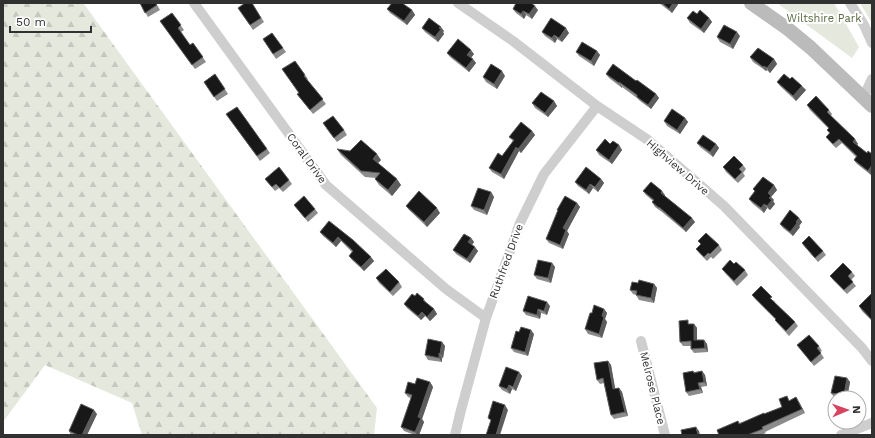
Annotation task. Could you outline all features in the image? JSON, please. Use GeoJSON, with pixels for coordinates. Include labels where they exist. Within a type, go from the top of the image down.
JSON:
{"type":"FeatureCollection","features":[{"type":"Feature","properties":{"kind":"main road"},"geometry":{"type":"LineString","coordinates":[[751,3],[788,29],[868,102]]}},
{"type":"Feature","properties":{"kind":"street","name":"Coral Drive"},"geometry":{"type":"LineString","coordinates":[[194,3],[326,185],[446,289],[486,318]]}},
{"type":"Feature","properties":{"kind":"street","name":"Highview Drive"},"geometry":{"type":"LineString","coordinates":[[458,3],[514,41],[597,106],[648,140],[724,206],[862,348],[872,361]]}},
{"type":"Feature","properties":{"kind":"street"},"geometry":{"type":"LineString","coordinates":[[850,3],[864,25],[872,43]]}},
{"type":"Feature","properties":{"kind":"street"},"geometry":{"type":"LineString","coordinates":[[868,102],[872,79]]}},
{"type":"Feature","properties":{"kind":"street","name":"Ruthfred Drive"},"geometry":{"type":"LineString","coordinates":[[455,435],[486,318],[520,223],[544,174],[597,106]]}},
{"type":"Feature","properties":{"kind":"street","name":"Melrose Place"},"geometry":{"type":"LineString","coordinates":[[641,341],[665,435]]}},
{"type":"Feature","properties":{"kind":"street"},"geometry":{"type":"LineString","coordinates":[[841,435],[872,423]]}},
{"type":"Feature","properties":{"kind":"green space"},"geometry":{"type":"Polygon","coordinates":[[[3,3],[84,3],[377,408],[374,435],[142,435],[132,403],[45,365],[3,422],[3,3]]]}},
{"type":"Feature","properties":{"kind":"green space","name":"Wiltshire Park"},"geometry":{"type":"Polygon","coordinates":[[[777,3],[834,3],[859,47],[852,58],[777,3]]]}},
{"type":"Feature","properties":{"kind":"green space","name":"Wiltshire Park"},"geometry":{"type":"Polygon","coordinates":[[[860,3],[872,3],[872,23],[860,3]]]}},
{"type":"Feature","properties":{"kind":"building"},"geometry":{"type":"Polygon","coordinates":[[[140,3],[155,3],[157,5],[145,13],[140,3]]]}},
{"type":"Feature","properties":{"kind":"building"},"geometry":{"type":"Polygon","coordinates":[[[245,3],[252,3],[261,18],[250,25],[238,8],[245,3]]]}},
{"type":"Feature","properties":{"kind":"building"},"geometry":{"type":"Polygon","coordinates":[[[392,3],[402,3],[412,10],[404,21],[387,9],[392,3]]]}},
{"type":"Feature","properties":{"kind":"building"},"geometry":{"type":"Polygon","coordinates":[[[516,3],[531,3],[535,6],[529,14],[523,11],[521,14],[513,9],[516,3]]]}},
{"type":"Feature","properties":{"kind":"building"},"geometry":{"type":"Polygon","coordinates":[[[662,3],[673,3],[669,9],[662,3]]]}},
{"type":"Feature","properties":{"kind":"building"},"geometry":{"type":"Polygon","coordinates":[[[700,10],[709,18],[701,29],[687,18],[693,11],[697,14],[700,10]]]}},
{"type":"Feature","properties":{"kind":"building"},"geometry":{"type":"Polygon","coordinates":[[[172,13],[181,25],[178,28],[190,45],[193,43],[203,57],[192,65],[160,21],[172,13]]]}},
{"type":"Feature","properties":{"kind":"building"},"geometry":{"type":"Polygon","coordinates":[[[429,18],[441,27],[439,28],[441,29],[435,37],[422,28],[429,18]]]}},
{"type":"Feature","properties":{"kind":"building"},"geometry":{"type":"Polygon","coordinates":[[[551,18],[566,28],[559,38],[554,35],[552,38],[542,32],[551,18]]]}},
{"type":"Feature","properties":{"kind":"building"},"geometry":{"type":"Polygon","coordinates":[[[724,25],[737,32],[730,44],[717,37],[724,25]]]}},
{"type":"Feature","properties":{"kind":"building"},"geometry":{"type":"Polygon","coordinates":[[[272,33],[283,48],[273,54],[263,39],[272,33]]]}},
{"type":"Feature","properties":{"kind":"building"},"geometry":{"type":"Polygon","coordinates":[[[458,39],[471,50],[467,55],[473,59],[466,68],[447,53],[458,39]]]}},
{"type":"Feature","properties":{"kind":"building"},"geometry":{"type":"Polygon","coordinates":[[[582,42],[597,51],[591,61],[576,52],[582,42]]]}},
{"type":"Feature","properties":{"kind":"building"},"geometry":{"type":"Polygon","coordinates":[[[758,48],[774,59],[767,68],[764,66],[763,67],[750,57],[758,48]]]}},
{"type":"Feature","properties":{"kind":"building"},"geometry":{"type":"Polygon","coordinates":[[[295,61],[305,75],[304,76],[323,99],[310,110],[297,94],[299,93],[282,69],[295,61]]]}},
{"type":"Feature","properties":{"kind":"building"},"geometry":{"type":"Polygon","coordinates":[[[491,64],[502,71],[494,84],[483,77],[491,64]]]}},
{"type":"Feature","properties":{"kind":"building"},"geometry":{"type":"Polygon","coordinates":[[[613,64],[656,94],[648,105],[637,97],[637,95],[606,74],[613,64]]]}},
{"type":"Feature","properties":{"kind":"building"},"geometry":{"type":"Polygon","coordinates":[[[215,74],[225,89],[214,97],[204,82],[215,74]]]}},
{"type":"Feature","properties":{"kind":"building"},"geometry":{"type":"Polygon","coordinates":[[[784,74],[790,79],[792,77],[802,86],[793,96],[777,82],[784,74]]]}},
{"type":"Feature","properties":{"kind":"building"},"geometry":{"type":"Polygon","coordinates":[[[541,92],[554,101],[545,113],[532,103],[541,92]]]}},
{"type":"Feature","properties":{"kind":"building"},"geometry":{"type":"Polygon","coordinates":[[[816,96],[829,110],[827,112],[855,139],[853,142],[867,153],[868,151],[872,154],[872,165],[868,171],[854,160],[857,156],[839,139],[833,144],[826,137],[830,133],[827,130],[829,128],[807,105],[816,96]]]}},
{"type":"Feature","properties":{"kind":"building"},"geometry":{"type":"Polygon","coordinates":[[[237,107],[267,149],[257,156],[226,114],[237,107]]]}},
{"type":"Feature","properties":{"kind":"building"},"geometry":{"type":"Polygon","coordinates":[[[672,109],[685,118],[677,130],[664,121],[672,109]]]}},
{"type":"Feature","properties":{"kind":"building"},"geometry":{"type":"Polygon","coordinates":[[[333,116],[344,130],[334,138],[323,123],[333,116]]]}},
{"type":"Feature","properties":{"kind":"building"},"geometry":{"type":"Polygon","coordinates":[[[521,122],[532,131],[518,149],[516,147],[501,174],[489,168],[498,153],[502,156],[514,140],[509,137],[521,122]]]}},
{"type":"Feature","properties":{"kind":"building"},"geometry":{"type":"Polygon","coordinates":[[[703,135],[716,144],[710,152],[697,143],[703,135]]]}},
{"type":"Feature","properties":{"kind":"building"},"geometry":{"type":"Polygon","coordinates":[[[605,139],[610,144],[613,141],[619,145],[609,160],[596,150],[605,139]]]}},
{"type":"Feature","properties":{"kind":"building"},"geometry":{"type":"Polygon","coordinates":[[[361,140],[377,154],[373,159],[397,179],[388,190],[375,179],[380,173],[361,171],[337,149],[350,151],[361,140]]]}},
{"type":"Feature","properties":{"kind":"building"},"geometry":{"type":"Polygon","coordinates":[[[734,156],[743,165],[739,169],[742,172],[735,179],[723,167],[734,156]]]}},
{"type":"Feature","properties":{"kind":"building"},"geometry":{"type":"Polygon","coordinates":[[[279,167],[289,180],[280,188],[276,184],[272,187],[265,179],[279,167]]]}},
{"type":"Feature","properties":{"kind":"building"},"geometry":{"type":"Polygon","coordinates":[[[586,167],[601,179],[595,187],[590,184],[586,190],[575,182],[586,167]]]}},
{"type":"Feature","properties":{"kind":"building"},"geometry":{"type":"Polygon","coordinates":[[[763,177],[774,185],[768,193],[771,196],[769,198],[772,200],[767,206],[764,204],[761,208],[749,199],[755,191],[753,189],[763,177]]]}},
{"type":"Feature","properties":{"kind":"building"},"geometry":{"type":"Polygon","coordinates":[[[651,182],[662,191],[661,193],[692,218],[683,228],[652,202],[654,200],[643,191],[651,182]]]}},
{"type":"Feature","properties":{"kind":"building"},"geometry":{"type":"Polygon","coordinates":[[[478,188],[491,192],[484,210],[471,206],[478,188]]]}},
{"type":"Feature","properties":{"kind":"building"},"geometry":{"type":"Polygon","coordinates":[[[419,191],[437,208],[424,222],[406,206],[419,191]]]}},
{"type":"Feature","properties":{"kind":"building"},"geometry":{"type":"Polygon","coordinates":[[[304,196],[315,209],[305,218],[294,205],[304,196]]]}},
{"type":"Feature","properties":{"kind":"building"},"geometry":{"type":"Polygon","coordinates":[[[565,196],[577,203],[563,228],[566,230],[560,245],[546,239],[557,210],[565,196]]]}},
{"type":"Feature","properties":{"kind":"building"},"geometry":{"type":"Polygon","coordinates":[[[790,210],[799,218],[790,232],[780,224],[790,210]]]}},
{"type":"Feature","properties":{"kind":"building"},"geometry":{"type":"Polygon","coordinates":[[[329,221],[371,257],[361,267],[349,256],[353,251],[338,237],[333,243],[320,232],[329,221]]]}},
{"type":"Feature","properties":{"kind":"building"},"geometry":{"type":"Polygon","coordinates":[[[706,233],[719,245],[710,254],[708,253],[704,257],[696,249],[701,244],[698,241],[706,233]]]}},
{"type":"Feature","properties":{"kind":"building"},"geometry":{"type":"Polygon","coordinates":[[[464,234],[471,238],[468,242],[475,247],[467,259],[453,250],[464,234]]]}},
{"type":"Feature","properties":{"kind":"building"},"geometry":{"type":"Polygon","coordinates":[[[809,236],[823,251],[815,258],[802,243],[809,236]]]}},
{"type":"Feature","properties":{"kind":"building"},"geometry":{"type":"Polygon","coordinates":[[[538,260],[552,263],[548,278],[534,275],[538,260]]]}},
{"type":"Feature","properties":{"kind":"building"},"geometry":{"type":"Polygon","coordinates":[[[730,260],[734,264],[736,262],[745,270],[734,281],[722,269],[730,260]]]}},
{"type":"Feature","properties":{"kind":"building"},"geometry":{"type":"Polygon","coordinates":[[[843,263],[852,272],[848,276],[853,282],[844,290],[830,276],[843,263]]]}},
{"type":"Feature","properties":{"kind":"building"},"geometry":{"type":"Polygon","coordinates":[[[386,269],[399,282],[390,292],[376,278],[386,269]]]}},
{"type":"Feature","properties":{"kind":"building"},"geometry":{"type":"Polygon","coordinates":[[[639,280],[654,284],[651,298],[636,295],[637,291],[630,290],[632,282],[638,283],[639,280]]]}},
{"type":"Feature","properties":{"kind":"building"},"geometry":{"type":"Polygon","coordinates":[[[761,286],[772,297],[770,298],[795,322],[786,331],[752,295],[761,286]]]}},
{"type":"Feature","properties":{"kind":"building"},"geometry":{"type":"Polygon","coordinates":[[[417,293],[434,309],[427,317],[422,312],[418,316],[404,304],[412,294],[415,296],[417,293]]]}},
{"type":"Feature","properties":{"kind":"building"},"geometry":{"type":"Polygon","coordinates":[[[872,293],[872,320],[859,306],[872,293]]]}},
{"type":"Feature","properties":{"kind":"building"},"geometry":{"type":"Polygon","coordinates":[[[528,296],[547,302],[544,311],[538,309],[537,315],[523,311],[528,296]]]}},
{"type":"Feature","properties":{"kind":"building"},"geometry":{"type":"Polygon","coordinates":[[[594,305],[604,309],[602,316],[604,317],[599,334],[585,329],[594,305]]]}},
{"type":"Feature","properties":{"kind":"building"},"geometry":{"type":"Polygon","coordinates":[[[688,320],[688,324],[694,324],[694,340],[704,340],[705,348],[691,349],[691,341],[680,342],[679,321],[688,320]]]}},
{"type":"Feature","properties":{"kind":"building"},"geometry":{"type":"Polygon","coordinates":[[[521,327],[531,330],[525,352],[511,348],[516,331],[519,332],[521,327]]]}},
{"type":"Feature","properties":{"kind":"building"},"geometry":{"type":"Polygon","coordinates":[[[809,335],[819,346],[817,348],[821,353],[811,362],[797,345],[809,335]]]}},
{"type":"Feature","properties":{"kind":"building"},"geometry":{"type":"Polygon","coordinates":[[[428,339],[442,342],[439,358],[425,355],[428,339]]]}},
{"type":"Feature","properties":{"kind":"building"},"geometry":{"type":"Polygon","coordinates":[[[608,361],[613,389],[619,388],[625,412],[611,415],[603,378],[597,380],[594,363],[608,361]]]}},
{"type":"Feature","properties":{"kind":"building"},"geometry":{"type":"Polygon","coordinates":[[[506,367],[519,372],[513,387],[509,385],[507,389],[499,386],[506,367]]]}},
{"type":"Feature","properties":{"kind":"building"},"geometry":{"type":"Polygon","coordinates":[[[693,371],[694,373],[702,371],[704,382],[698,383],[700,389],[686,392],[683,373],[693,371]]]}},
{"type":"Feature","properties":{"kind":"building"},"geometry":{"type":"Polygon","coordinates":[[[835,376],[847,378],[845,390],[832,390],[835,376]]]}},
{"type":"Feature","properties":{"kind":"building"},"geometry":{"type":"Polygon","coordinates":[[[417,378],[430,382],[418,417],[421,418],[415,432],[401,427],[412,395],[405,393],[408,382],[415,384],[417,378]]]}},
{"type":"Feature","properties":{"kind":"building"},"geometry":{"type":"Polygon","coordinates":[[[787,396],[789,401],[796,397],[802,409],[762,427],[763,429],[747,435],[719,435],[717,430],[738,421],[739,424],[782,407],[779,399],[787,396]]]}},
{"type":"Feature","properties":{"kind":"building"},"geometry":{"type":"Polygon","coordinates":[[[493,401],[505,405],[496,435],[486,435],[491,420],[488,418],[493,401]]]}},
{"type":"Feature","properties":{"kind":"building"},"geometry":{"type":"Polygon","coordinates":[[[81,404],[94,410],[82,435],[78,435],[69,431],[81,404]]]}},
{"type":"Feature","properties":{"kind":"building"},"geometry":{"type":"Polygon","coordinates":[[[696,427],[698,435],[682,435],[681,430],[696,427]]]}}]}
